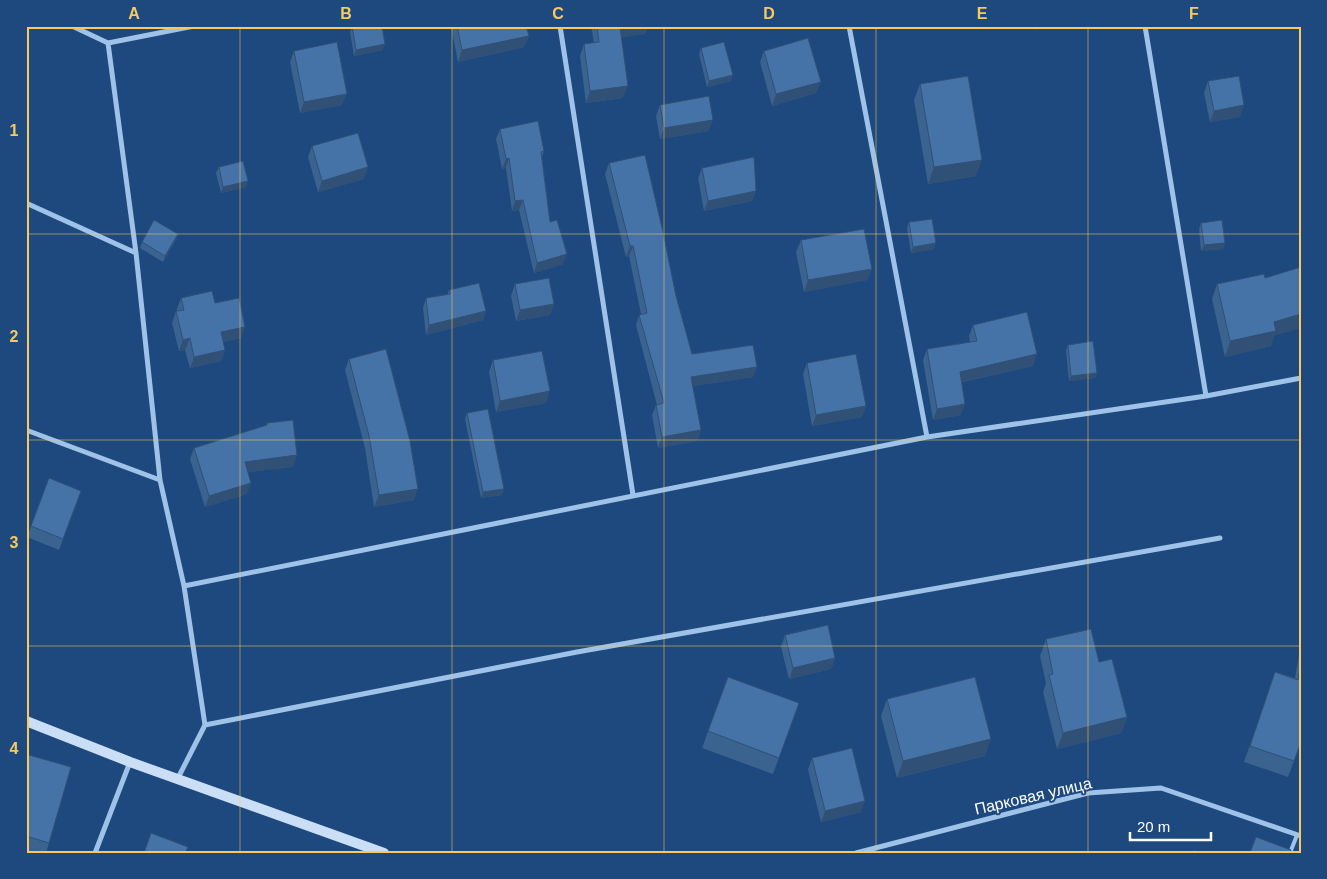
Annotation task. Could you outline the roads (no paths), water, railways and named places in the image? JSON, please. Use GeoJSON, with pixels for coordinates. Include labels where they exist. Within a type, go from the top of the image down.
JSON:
{"type":"FeatureCollection","features":[{"type":"Feature","properties":{"kind":"street"},"geometry":{"type":"LineString","coordinates":[[72,26],[108,43],[194,26]]}},
{"type":"Feature","properties":{"kind":"street"},"geometry":{"type":"LineString","coordinates":[[560,26],[633,496]]}},
{"type":"Feature","properties":{"kind":"street"},"geometry":{"type":"LineString","coordinates":[[849,26],[927,437]]}},
{"type":"Feature","properties":{"kind":"street"},"geometry":{"type":"LineString","coordinates":[[1145,26],[1206,396]]}},
{"type":"Feature","properties":{"kind":"street"},"geometry":{"type":"LineString","coordinates":[[108,43],[136,253],[160,480],[184,586],[206,724],[178,778]]}},
{"type":"Feature","properties":{"kind":"street"},"geometry":{"type":"LineString","coordinates":[[26,203],[136,253]]}},
{"type":"Feature","properties":{"kind":"street"},"geometry":{"type":"LineString","coordinates":[[184,586],[927,437],[1206,396],[1301,378]]}},
{"type":"Feature","properties":{"kind":"street"},"geometry":{"type":"LineString","coordinates":[[26,430],[160,480]]}},
{"type":"Feature","properties":{"kind":"street"},"geometry":{"type":"LineString","coordinates":[[206,724],[577,652],[1220,538]]}},
{"type":"Feature","properties":{"kind":"street"},"geometry":{"type":"LineString","coordinates":[[26,721],[130,762],[384,853]]}},
{"type":"Feature","properties":{"kind":"street"},"geometry":{"type":"LineString","coordinates":[[95,853],[130,762]]}},
{"type":"Feature","properties":{"kind":"street","name":"Парковая улица"},"geometry":{"type":"LineString","coordinates":[[856,853],[1088,793],[1161,788],[1299,835]]}},
{"type":"Feature","properties":{"kind":"lane"},"geometry":{"type":"LineString","coordinates":[[1290,853],[1299,835]]}}]}
